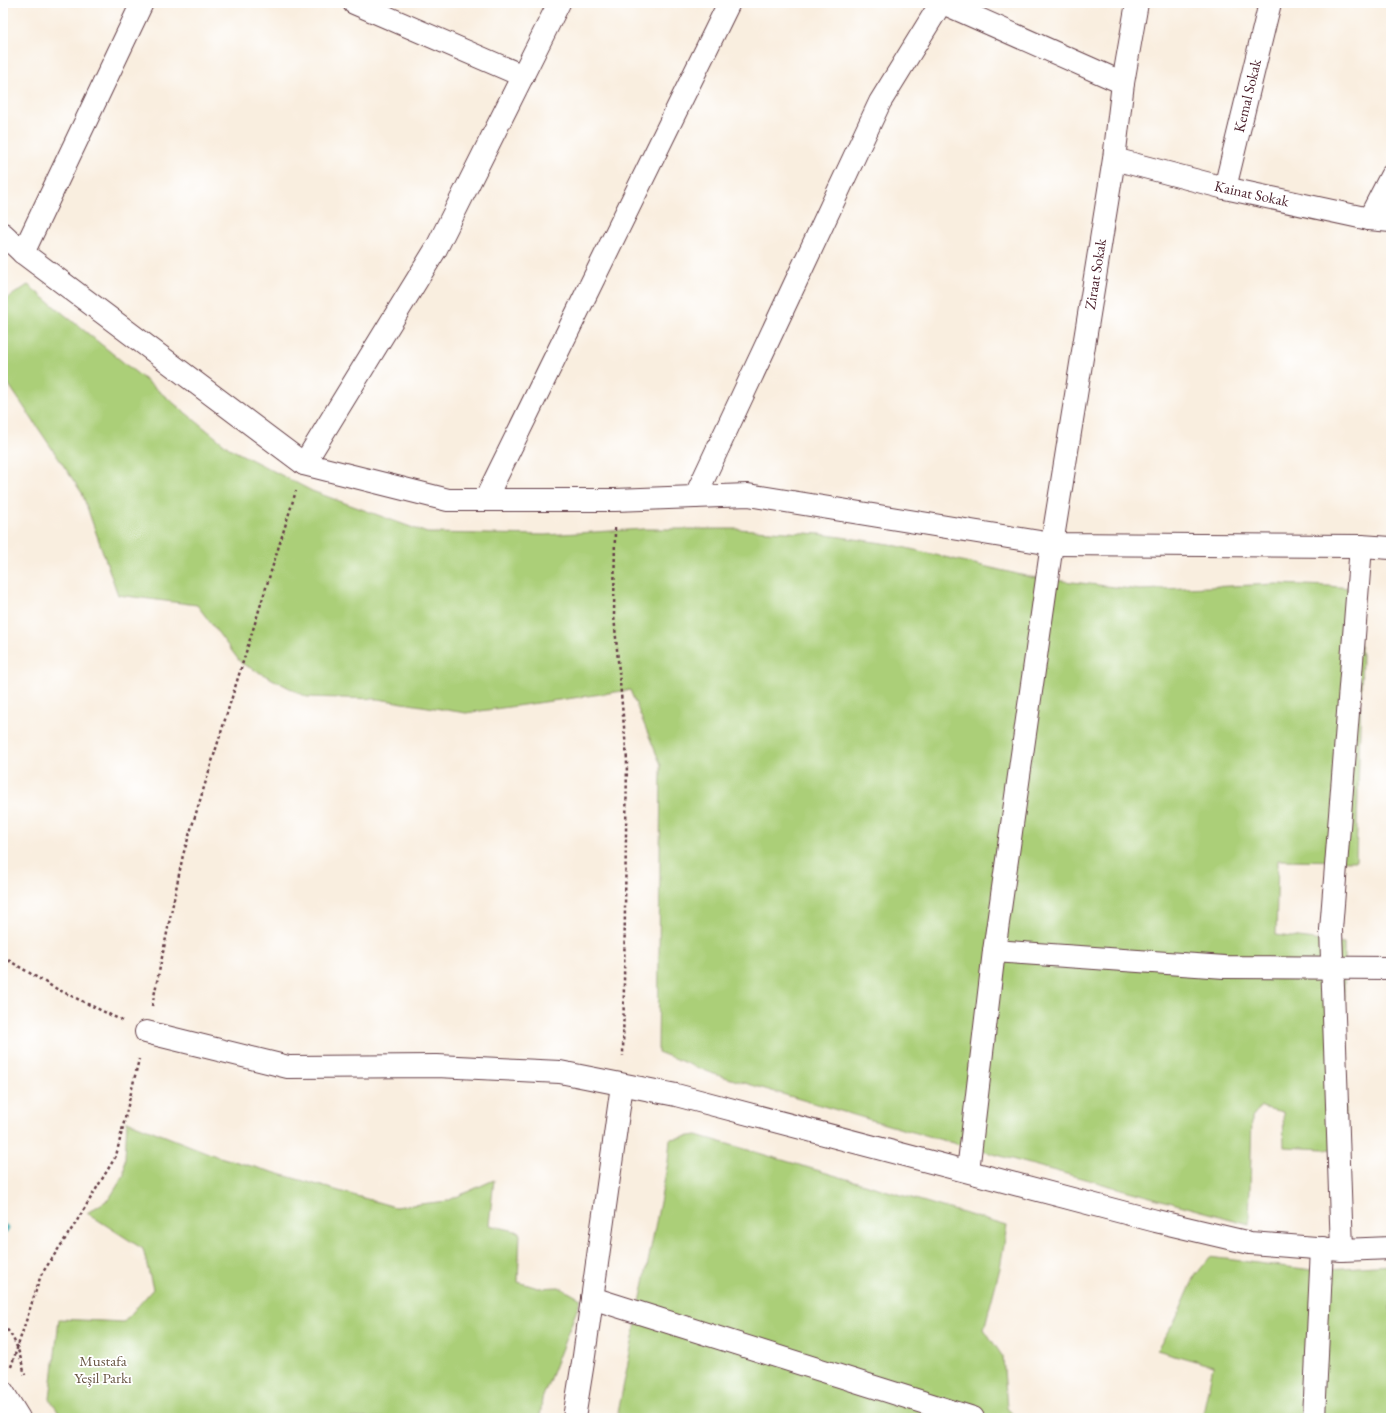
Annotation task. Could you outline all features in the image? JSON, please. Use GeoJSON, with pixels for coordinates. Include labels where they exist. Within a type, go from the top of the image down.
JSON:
{"type":"FeatureCollection","features":[{"type":"Feature","properties":{"kind":"street"},"geometry":{"type":"LineString","coordinates":[[23,253],[142,3]]}},
{"type":"Feature","properties":{"kind":"street"},"geometry":{"type":"LineString","coordinates":[[354,3],[523,76]]}},
{"type":"Feature","properties":{"kind":"street"},"geometry":{"type":"LineString","coordinates":[[304,464],[436,249],[559,3]]}},
{"type":"Feature","properties":{"kind":"street"},"geometry":{"type":"LineString","coordinates":[[485,500],[729,3]]}},
{"type":"Feature","properties":{"kind":"street"},"geometry":{"type":"LineString","coordinates":[[695,497],[880,102],[942,3],[1123,83]]}},
{"type":"Feature","properties":{"kind":"street","name":"Ziraat Sokak"},"geometry":{"type":"LineString","coordinates":[[968,1172],[994,951],[1052,544],[1114,159],[1123,83],[1137,3]]}},
{"type":"Feature","properties":{"kind":"street","name":"Kemal Sokak"},"geometry":{"type":"LineString","coordinates":[[1225,188],[1270,3]]}},
{"type":"Feature","properties":{"kind":"street","name":"Kainat Sokak"},"geometry":{"type":"LineString","coordinates":[[1114,159],[1225,188],[1369,219],[1391,220]]}},
{"type":"Feature","properties":{"kind":"street"},"geometry":{"type":"LineString","coordinates":[[1369,219],[1391,176]]}},
{"type":"Feature","properties":{"kind":"street"},"geometry":{"type":"LineString","coordinates":[[3,234],[23,253],[304,464],[448,500],[615,500],[748,495],[1052,544],[1360,546],[1391,548]]}},
{"type":"Feature","properties":{"kind":"street"},"geometry":{"type":"LineString","coordinates":[[1314,1418],[1332,1249],[1331,930],[1360,546]]}},
{"type":"Feature","properties":{"kind":"street"},"geometry":{"type":"LineString","coordinates":[[994,951],[1226,967],[1391,968]]}},
{"type":"Feature","properties":{"kind":"street"},"geometry":{"type":"LineString","coordinates":[[146,1032],[288,1067],[437,1066],[560,1072],[676,1095],[1149,1219],[1250,1243],[1332,1249],[1391,1248]]}},
{"type":"Feature","properties":{"kind":"street"},"geometry":{"type":"LineString","coordinates":[[574,1418],[622,1085]]}},
{"type":"Feature","properties":{"kind":"street"},"geometry":{"type":"LineString","coordinates":[[592,1298],[973,1418]]}},
{"type":"Feature","properties":{"kind":"street"},"geometry":{"type":"LineString","coordinates":[[3,1392],[19,1418]]}},
{"type":"Feature","properties":{"kind":"path"},"geometry":{"type":"LineString","coordinates":[[3,1392],[41,1275],[75,1224],[116,1156],[146,1032],[183,855],[304,464]]}},
{"type":"Feature","properties":{"kind":"path"},"geometry":{"type":"LineString","coordinates":[[615,500],[614,616],[627,760],[622,1085]]}},
{"type":"Feature","properties":{"kind":"path"},"geometry":{"type":"LineString","coordinates":[[3,957],[53,987],[146,1032]]}},
{"type":"Feature","properties":{"kind":"path"},"geometry":{"type":"LineString","coordinates":[[3,1325],[18,1347],[26,1376]]}},
{"type":"Feature","properties":{"kind":"green space"},"geometry":{"type":"Polygon","coordinates":[[[28,285],[229,448],[312,491],[427,533],[545,535],[644,529],[737,529],[820,534],[889,544],[1030,577],[1140,590],[1276,584],[1349,588],[1362,655],[1356,861],[1278,860],[1276,935],[1344,944],[1345,1150],[1284,1147],[1283,1112],[1261,1107],[1252,1118],[1249,1224],[902,1129],[714,1074],[658,1052],[661,765],[630,690],[466,713],[378,699],[307,697],[241,663],[197,605],[118,595],[82,493],[3,377],[3,301],[28,285]]]}},
{"type":"Feature","properties":{"kind":"green space","name":"Mustafa Yeşil Parkı"},"geometry":{"type":"Polygon","coordinates":[[[127,1121],[216,1156],[395,1207],[447,1201],[494,1180],[489,1225],[520,1232],[518,1282],[538,1288],[559,1287],[581,1299],[542,1399],[540,1418],[62,1418],[50,1399],[59,1319],[124,1322],[153,1289],[143,1249],[87,1213],[109,1199],[124,1175],[127,1121]]]}},
{"type":"Feature","properties":{"kind":"green space"},"geometry":{"type":"Polygon","coordinates":[[[697,1135],[1007,1226],[1000,1268],[984,1329],[1003,1357],[1007,1408],[1016,1418],[617,1418],[668,1162],[670,1139],[697,1135]]]}},
{"type":"Feature","properties":{"kind":"green space"},"geometry":{"type":"Polygon","coordinates":[[[1210,1257],[1312,1270],[1391,1265],[1391,1418],[1202,1418],[1213,1366],[1157,1350],[1176,1319],[1195,1276],[1210,1257]]]}}]}
